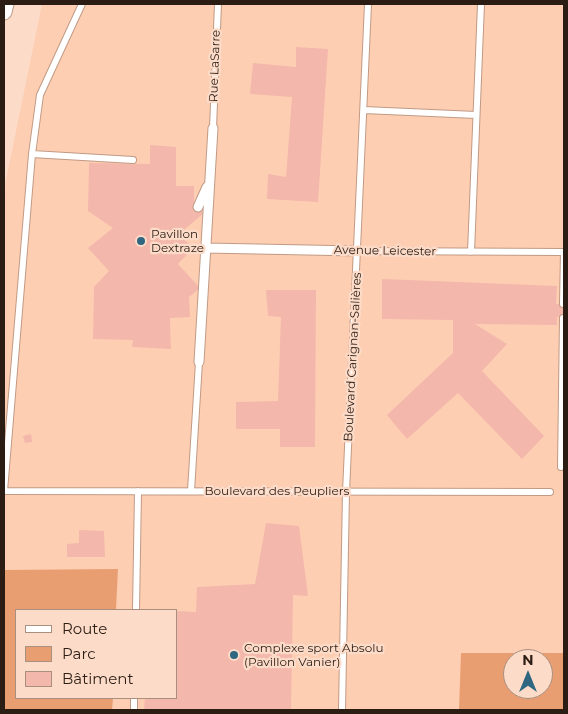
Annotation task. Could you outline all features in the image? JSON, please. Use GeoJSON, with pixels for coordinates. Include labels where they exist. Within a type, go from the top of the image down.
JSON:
{"type":"FeatureCollection","features":[{"type":"Feature","properties":{"kind":"street"},"geometry":{"type":"LineString","coordinates":[[4,12],[6,4]]}},
{"type":"Feature","properties":{"kind":"street"},"geometry":{"type":"LineString","coordinates":[[199,362],[213,128]]}},
{"type":"Feature","properties":{"kind":"street"},"geometry":{"type":"LineString","coordinates":[[198,207],[210,180]]}},
{"type":"Feature","properties":{"kind":"street","name":"Avenue Leicester"},"geometry":{"type":"LineString","coordinates":[[206,248],[358,251]]}},
{"type":"Feature","properties":{"kind":"street"},"geometry":{"type":"LineString","coordinates":[[202,300],[197,287],[204,271]]}},
{"type":"Feature","properties":{"kind":"lane"},"geometry":{"type":"LineString","coordinates":[[4,491],[32,154],[40,95],[82,4]]}},
{"type":"Feature","properties":{"kind":"lane","name":"Rue LaSarre"},"geometry":{"type":"LineString","coordinates":[[213,128],[218,4]]}},
{"type":"Feature","properties":{"kind":"lane","name":"Boulevard Carignan-Salières"},"geometry":{"type":"LineString","coordinates":[[342,710],[346,492],[368,4]]}},
{"type":"Feature","properties":{"kind":"lane"},"geometry":{"type":"LineString","coordinates":[[471,252],[481,4]]}},
{"type":"Feature","properties":{"kind":"lane"},"geometry":{"type":"LineString","coordinates":[[364,110],[476,115]]}},
{"type":"Feature","properties":{"kind":"lane"},"geometry":{"type":"LineString","coordinates":[[32,154],[132,160]]}},
{"type":"Feature","properties":{"kind":"lane","name":"Avenue Leicester"},"geometry":{"type":"LineString","coordinates":[[358,251],[564,252]]}},
{"type":"Feature","properties":{"kind":"lane"},"geometry":{"type":"LineString","coordinates":[[563,304],[564,252]]}},
{"type":"Feature","properties":{"kind":"lane"},"geometry":{"type":"LineString","coordinates":[[561,467],[563,318]]}},
{"type":"Feature","properties":{"kind":"lane"},"geometry":{"type":"LineString","coordinates":[[191,490],[199,362]]}},
{"type":"Feature","properties":{"kind":"lane","name":"Boulevard des Peupliers"},"geometry":{"type":"LineString","coordinates":[[4,491],[550,492]]}},
{"type":"Feature","properties":{"kind":"lane"},"geometry":{"type":"LineString","coordinates":[[136,609],[138,491]]}},
{"type":"Feature","properties":{"kind":"shaded area"},"geometry":{"type":"Polygon","coordinates":[[[42,4],[564,4],[564,710],[4,710],[4,190],[42,4]]]}},
{"type":"Feature","properties":{"kind":"green space"},"geometry":{"type":"Polygon","coordinates":[[[118,569],[116,609],[15,609],[15,699],[113,699],[112,710],[4,710],[4,570],[118,569]]]}},
{"type":"Feature","properties":{"kind":"green space"},"geometry":{"type":"Polygon","coordinates":[[[461,653],[503,653],[503,699],[553,699],[553,653],[564,653],[564,710],[459,710],[461,653]]]}},
{"type":"Feature","properties":{"kind":"building"},"geometry":{"type":"Polygon","coordinates":[[[296,47],[328,49],[318,202],[267,199],[268,174],[286,177],[292,97],[250,94],[253,63],[296,67],[296,47]]]}},
{"type":"Feature","properties":{"kind":"building","name":"Pavillon Dextraze"},"geometry":{"type":"Polygon","coordinates":[[[150,145],[176,147],[176,186],[194,186],[194,202],[204,213],[179,234],[193,248],[178,264],[200,288],[189,297],[190,317],[170,318],[171,349],[132,347],[133,340],[93,339],[94,287],[109,271],[88,248],[113,228],[88,211],[89,163],[150,164],[150,145]]]}},
{"type":"Feature","properties":{"kind":"building"},"geometry":{"type":"Polygon","coordinates":[[[382,279],[557,286],[556,304],[564,304],[564,317],[557,317],[557,325],[475,324],[507,344],[482,371],[544,436],[522,459],[458,393],[407,439],[387,415],[453,353],[453,320],[382,319],[382,279]]]}},
{"type":"Feature","properties":{"kind":"building"},"geometry":{"type":"Polygon","coordinates":[[[266,290],[316,290],[315,447],[280,447],[280,429],[236,429],[236,402],[278,401],[281,317],[268,316],[266,290]]]}},
{"type":"Feature","properties":{"kind":"building"},"geometry":{"type":"Polygon","coordinates":[[[31,434],[32,442],[25,443],[23,436],[31,434]]]}},
{"type":"Feature","properties":{"kind":"building","name":"Complexe sport Absolu (Pavillon Vanier)"},"geometry":{"type":"Polygon","coordinates":[[[266,523],[299,526],[308,596],[293,595],[291,710],[144,710],[145,699],[178,699],[178,611],[196,612],[197,587],[255,584],[266,523]]]}},
{"type":"Feature","properties":{"kind":"building"},"geometry":{"type":"Polygon","coordinates":[[[79,530],[104,531],[105,557],[67,557],[67,544],[79,543],[79,530]]]}},
{"type":"Feature","properties":{"kind":"place","name":"Pavillon Dextraze"},"geometry":{"type":"Point","coordinates":[141,241]}},
{"type":"Feature","properties":{"kind":"place","name":"Complexe sport Absolu (Pavillon Vanier)"},"geometry":{"type":"Point","coordinates":[234,655]}}]}
